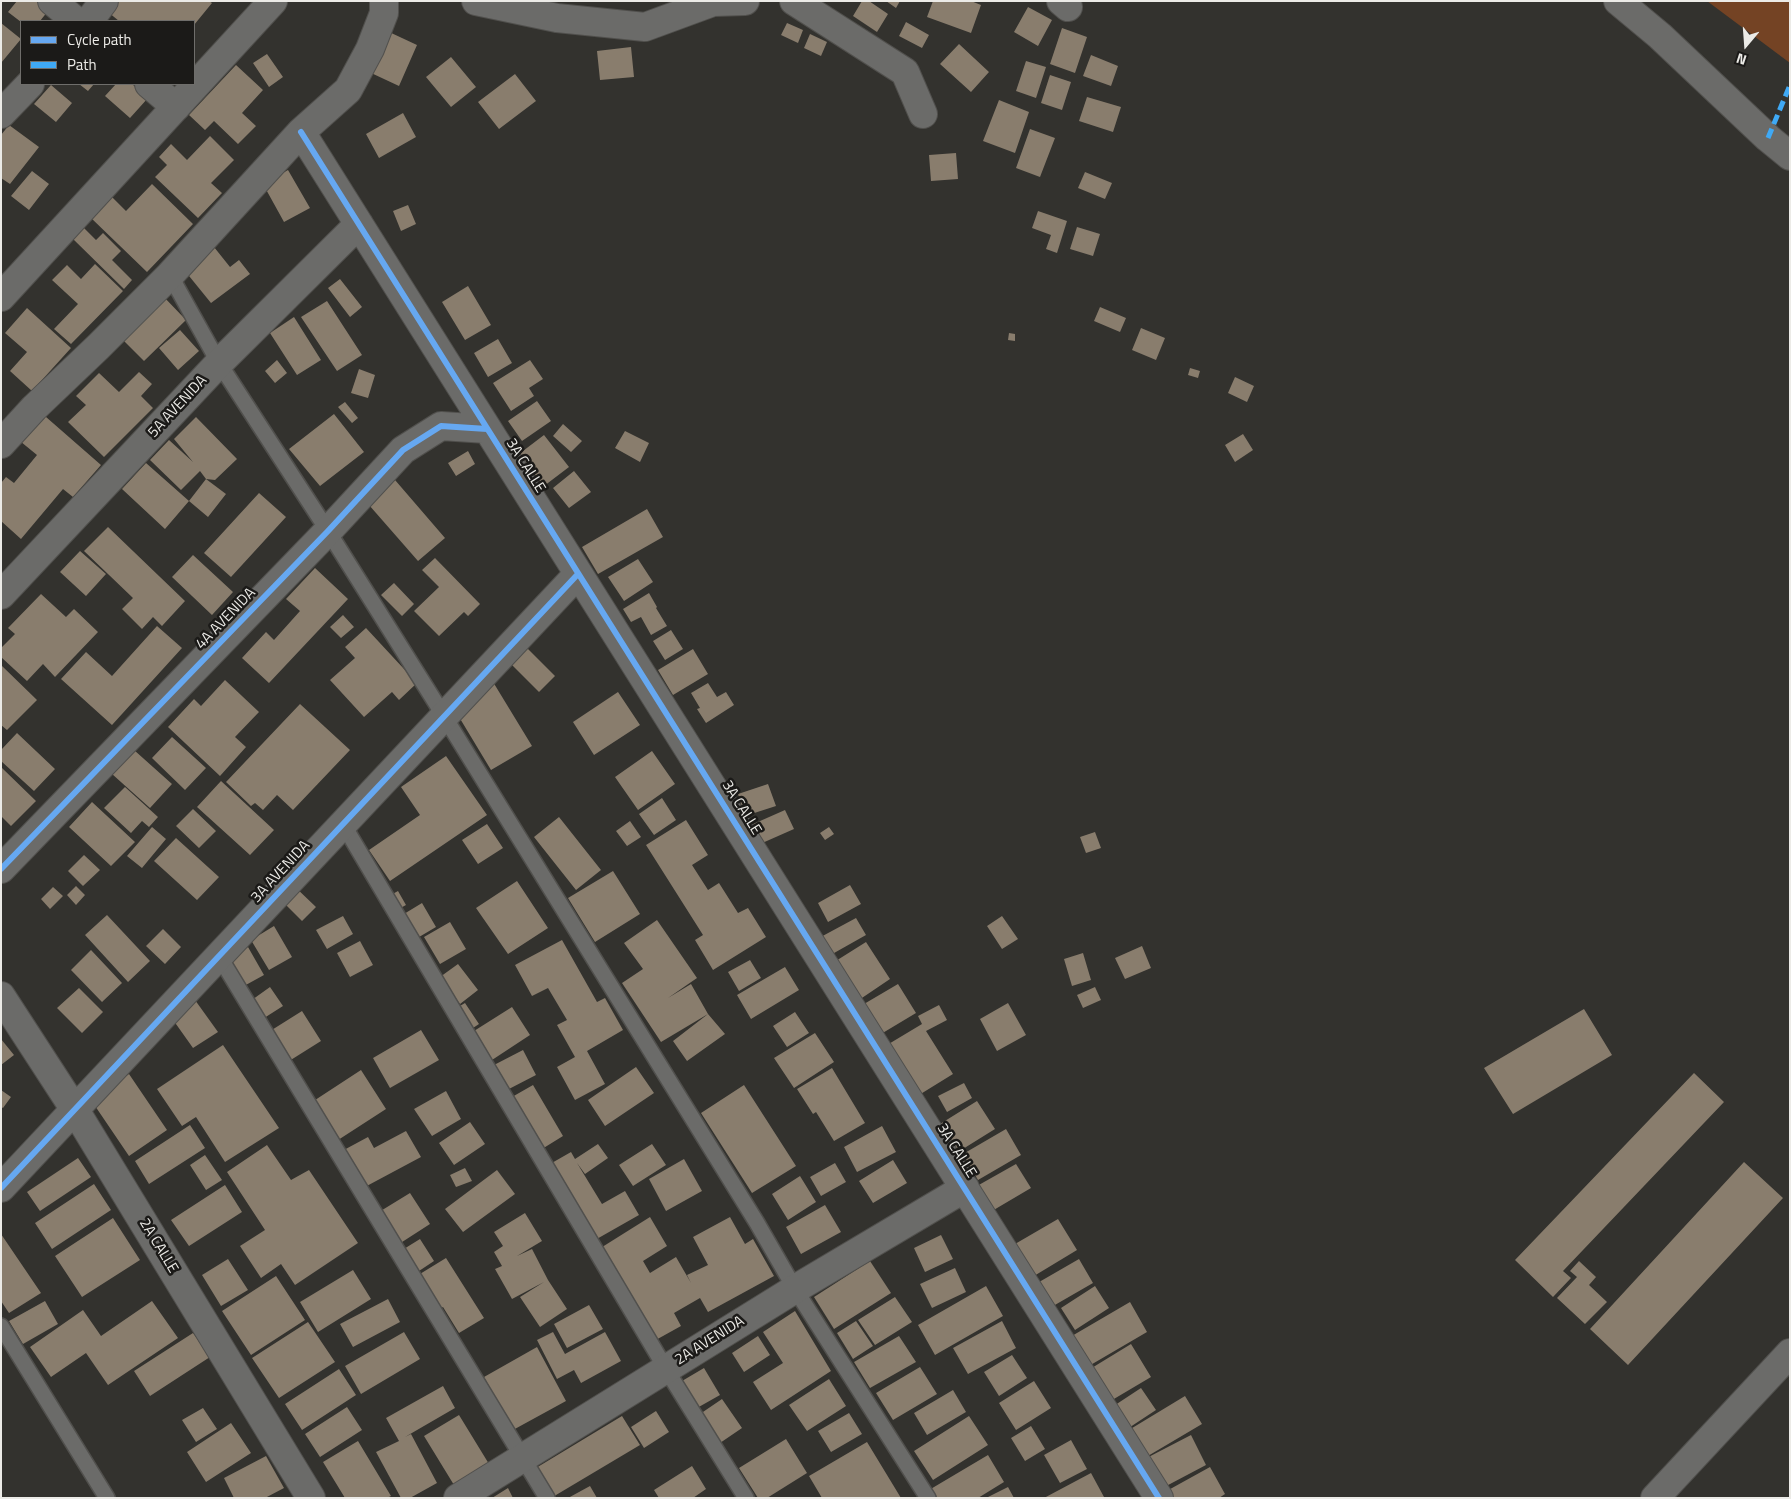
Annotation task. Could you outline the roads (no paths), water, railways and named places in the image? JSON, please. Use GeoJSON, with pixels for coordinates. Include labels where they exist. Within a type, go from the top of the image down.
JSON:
{"type":"FeatureCollection","features":[{"type":"Feature","properties":{"kind":"street"},"geometry":{"type":"LineString","coordinates":[[52,1],[75,20]]}},
{"type":"Feature","properties":{"kind":"street"},"geometry":{"type":"LineString","coordinates":[[91,20],[104,1]]}},
{"type":"Feature","properties":{"kind":"street"},"geometry":{"type":"LineString","coordinates":[[1,297],[273,1]]}},
{"type":"Feature","properties":{"kind":"street"},"geometry":{"type":"LineString","coordinates":[[1,444],[34,408],[170,274],[301,132],[348,90],[370,49],[384,13],[384,1]]}},
{"type":"Feature","properties":{"kind":"street"},"geometry":{"type":"LineString","coordinates":[[476,1],[557,18],[645,27],[713,2],[745,1]]}},
{"type":"Feature","properties":{"kind":"street"},"geometry":{"type":"LineString","coordinates":[[794,1],[905,72],[923,114]]}},
{"type":"Feature","properties":{"kind":"street"},"geometry":{"type":"LineString","coordinates":[[1618,1],[1660,36],[1768,138],[1790,156]]}},
{"type":"Feature","properties":{"kind":"street"},"geometry":{"type":"LineString","coordinates":[[1,114],[29,85]]}},
{"type":"Feature","properties":{"kind":"street"},"geometry":{"type":"LineString","coordinates":[[150,85],[176,107]]}},
{"type":"Feature","properties":{"kind":"street","name":"3A CALLE"},"geometry":{"type":"LineString","coordinates":[[301,132],[1159,1498]]}},
{"type":"Feature","properties":{"kind":"street","name":"5A AVENIDA"},"geometry":{"type":"LineString","coordinates":[[1,595],[219,363],[359,224]]}},
{"type":"Feature","properties":{"kind":"street","name":"4A AVENIDA"},"geometry":{"type":"LineString","coordinates":[[1,869],[404,450],[441,426],[487,429]]}},
{"type":"Feature","properties":{"kind":"street","name":"3A AVENIDA"},"geometry":{"type":"LineString","coordinates":[[1,1188],[578,574]]}},
{"type":"Feature","properties":{"kind":"street","name":"2A CALLE"},"geometry":{"type":"LineString","coordinates":[[1,996],[74,1110],[311,1498]]}},
{"type":"Feature","properties":{"kind":"street","name":"2A AVENIDA"},"geometry":{"type":"LineString","coordinates":[[458,1498],[795,1289],[965,1188]]}},
{"type":"Feature","properties":{"kind":"street"},"geometry":{"type":"LineString","coordinates":[[1655,1498],[1790,1353]]}},
{"type":"Feature","properties":{"kind":"lane"},"geometry":{"type":"LineString","coordinates":[[170,274],[219,363],[328,531],[444,716],[757,1223],[795,1289],[928,1498]]}},
{"type":"Feature","properties":{"kind":"lane"},"geometry":{"type":"LineString","coordinates":[[343,824],[666,1369],[746,1498]]}},
{"type":"Feature","properties":{"kind":"lane"},"geometry":{"type":"LineString","coordinates":[[219,956],[546,1498]]}},
{"type":"Feature","properties":{"kind":"lane"},"geometry":{"type":"LineString","coordinates":[[1,1326],[107,1498]]}}]}
